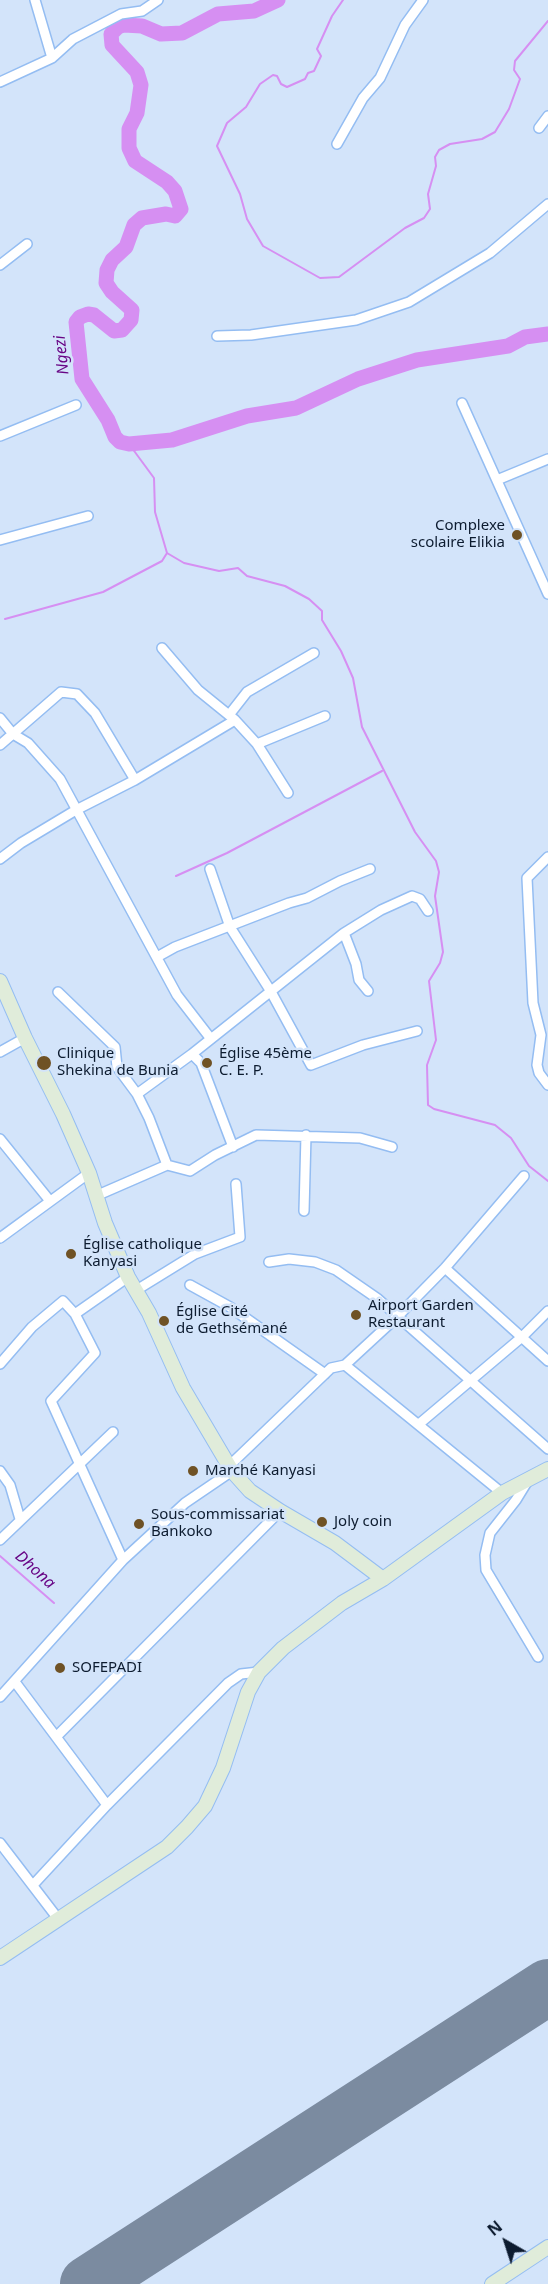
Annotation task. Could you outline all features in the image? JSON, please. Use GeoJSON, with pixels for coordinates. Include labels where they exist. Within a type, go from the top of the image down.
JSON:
{"type":"FeatureCollection","features":[{"type":"Feature","properties":{"kind":"street"},"geometry":{"type":"LineString","coordinates":[[35,0],[52,58]]}},
{"type":"Feature","properties":{"kind":"street"},"geometry":{"type":"LineString","coordinates":[[0,82],[52,58],[73,39],[121,14],[142,11],[158,0]]}},
{"type":"Feature","properties":{"kind":"street"},"geometry":{"type":"LineString","coordinates":[[337,144],[363,98],[380,78],[405,25],[423,0]]}},
{"type":"Feature","properties":{"kind":"street"},"geometry":{"type":"LineString","coordinates":[[539,128],[548,116]]}},
{"type":"Feature","properties":{"kind":"street"},"geometry":{"type":"LineString","coordinates":[[217,336],[251,335],[356,320],[409,302],[490,253],[548,204]]}},
{"type":"Feature","properties":{"kind":"street"},"geometry":{"type":"LineString","coordinates":[[0,265],[27,244]]}},
{"type":"Feature","properties":{"kind":"street"},"geometry":{"type":"LineString","coordinates":[[462,403],[548,594]]}},
{"type":"Feature","properties":{"kind":"street"},"geometry":{"type":"LineString","coordinates":[[0,436],[76,405]]}},
{"type":"Feature","properties":{"kind":"street"},"geometry":{"type":"LineString","coordinates":[[497,480],[548,459]]}},
{"type":"Feature","properties":{"kind":"street"},"geometry":{"type":"LineString","coordinates":[[0,540],[88,516]]}},
{"type":"Feature","properties":{"kind":"street"},"geometry":{"type":"LineString","coordinates":[[162,648],[198,690],[232,718],[257,744],[288,793]]}},
{"type":"Feature","properties":{"kind":"street"},"geometry":{"type":"LineString","coordinates":[[0,859],[21,843],[76,810],[135,780],[232,718],[247,692],[314,653]]}},
{"type":"Feature","properties":{"kind":"street"},"geometry":{"type":"LineString","coordinates":[[0,745],[61,692],[77,694],[95,713],[135,780]]}},
{"type":"Feature","properties":{"kind":"street"},"geometry":{"type":"LineString","coordinates":[[257,744],[325,716]]}},
{"type":"Feature","properties":{"kind":"street"},"geometry":{"type":"LineString","coordinates":[[0,718],[13,734],[28,743],[60,779],[177,996],[211,1039]]}},
{"type":"Feature","properties":{"kind":"street"},"geometry":{"type":"LineString","coordinates":[[548,857],[527,878],[533,1003],[541,1035],[537,1065],[539,1073],[548,1086]]}},
{"type":"Feature","properties":{"kind":"street"},"geometry":{"type":"LineString","coordinates":[[210,869],[230,927],[270,990],[311,1065],[363,1045],[417,1031]]}},
{"type":"Feature","properties":{"kind":"street"},"geometry":{"type":"LineString","coordinates":[[157,957],[175,947],[307,898],[370,869]]}},
{"type":"Feature","properties":{"kind":"street"},"geometry":{"type":"LineString","coordinates":[[136,1094],[192,1054],[344,933],[381,910],[412,896],[420,899],[428,911]]}},
{"type":"Feature","properties":{"kind":"street"},"geometry":{"type":"LineString","coordinates":[[344,933],[356,964],[359,980],[368,991]]}},
{"type":"Feature","properties":{"kind":"street"},"geometry":{"type":"LineString","coordinates":[[0,981],[90,1173],[105,1223],[128,1277],[149,1313],[183,1388],[230,1468],[250,1491],[335,1543],[383,1579]]}},
{"type":"Feature","properties":{"kind":"street"},"geometry":{"type":"LineString","coordinates":[[58,992],[115,1047],[117,1067],[149,1118],[167,1166]]}},
{"type":"Feature","properties":{"kind":"street"},"geometry":{"type":"LineString","coordinates":[[0,1052],[25,1038]]}},
{"type":"Feature","properties":{"kind":"street"},"geometry":{"type":"LineString","coordinates":[[192,1054],[201,1063],[233,1147]]}},
{"type":"Feature","properties":{"kind":"street"},"geometry":{"type":"LineString","coordinates":[[98,1195],[167,1166],[190,1171],[256,1135],[360,1138],[392,1148]]}},
{"type":"Feature","properties":{"kind":"street"},"geometry":{"type":"LineString","coordinates":[[304,1211],[306,1135]]}},
{"type":"Feature","properties":{"kind":"street"},"geometry":{"type":"LineString","coordinates":[[1,1142],[50,1201]]}},
{"type":"Feature","properties":{"kind":"street"},"geometry":{"type":"LineString","coordinates":[[0,1238],[90,1173]]}},
{"type":"Feature","properties":{"kind":"street"},"geometry":{"type":"LineString","coordinates":[[0,1697],[123,1560],[184,1503],[230,1468],[331,1368],[345,1365],[397,1317],[445,1268],[524,1176]]}},
{"type":"Feature","properties":{"kind":"street"},"geometry":{"type":"LineString","coordinates":[[135,1291],[195,1254],[240,1237],[236,1184]]}},
{"type":"Feature","properties":{"kind":"street"},"geometry":{"type":"LineString","coordinates":[[269,1262],[289,1259],[315,1262],[336,1270],[378,1299],[548,1449]]}},
{"type":"Feature","properties":{"kind":"street"},"geometry":{"type":"LineString","coordinates":[[445,1268],[548,1361]]}},
{"type":"Feature","properties":{"kind":"street"},"geometry":{"type":"LineString","coordinates":[[75,1314],[128,1277]]}},
{"type":"Feature","properties":{"kind":"street"},"geometry":{"type":"LineString","coordinates":[[190,1284],[230,1307],[325,1374]]}},
{"type":"Feature","properties":{"kind":"street"},"geometry":{"type":"LineString","coordinates":[[0,1364],[32,1327],[63,1301],[75,1314],[95,1353],[51,1401],[123,1560]]}},
{"type":"Feature","properties":{"kind":"street"},"geometry":{"type":"LineString","coordinates":[[419,1424],[522,1338],[548,1311]]}},
{"type":"Feature","properties":{"kind":"street"},"geometry":{"type":"LineString","coordinates":[[345,1365],[502,1493]]}},
{"type":"Feature","properties":{"kind":"street"},"geometry":{"type":"LineString","coordinates":[[0,1539],[113,1432]]}},
{"type":"Feature","properties":{"kind":"street"},"geometry":{"type":"LineString","coordinates":[[0,1958],[167,1847],[187,1827],[204,1806],[223,1768],[248,1692],[259,1672],[284,1648],[333,1610],[383,1579],[502,1493],[548,1469]]}},
{"type":"Feature","properties":{"kind":"street"},"geometry":{"type":"LineString","coordinates":[[0,1471],[10,1485],[21,1519]]}},
{"type":"Feature","properties":{"kind":"street"},"geometry":{"type":"LineString","coordinates":[[528,1480],[516,1500],[490,1533],[485,1555],[486,1570],[538,1657]]}},
{"type":"Feature","properties":{"kind":"street"},"geometry":{"type":"LineString","coordinates":[[57,1736],[280,1511]]}},
{"type":"Feature","properties":{"kind":"street"},"geometry":{"type":"LineString","coordinates":[[33,1885],[107,1805],[228,1683],[241,1674],[259,1672]]}},
{"type":"Feature","properties":{"kind":"street"},"geometry":{"type":"LineString","coordinates":[[15,1682],[107,1805]]}},
{"type":"Feature","properties":{"kind":"street"},"geometry":{"type":"LineString","coordinates":[[0,1843],[59,1920]]}},
{"type":"Feature","properties":{"kind":"street"},"geometry":{"type":"LineString","coordinates":[[492,2284],[548,2247]]}},
{"type":"Feature","properties":{"kind":"waterway","name":"Ngezi"},"geometry":{"type":"LineString","coordinates":[[278,0],[254,11],[218,14],[182,33],[161,34],[142,26],[124,25],[111,34],[112,45],[137,72],[141,85],[137,113],[129,129],[129,148],[135,161],[167,182],[175,191],[181,209],[175,216],[166,214],[142,218],[134,225],[126,247],[112,260],[107,270],[106,283],[112,292],[132,310],[131,320],[122,330],[114,331],[94,315],[88,314],[80,317],[76,322],[82,379],[108,420],[115,437],[120,442],[129,444],[172,440],[247,416],[296,408],[358,379],[417,360],[508,346],[525,337],[548,334]]}},
{"type":"Feature","properties":{"kind":"waterway"},"geometry":{"type":"LineString","coordinates":[[343,0],[332,16],[317,49],[321,56],[314,71],[308,73],[305,79],[287,87],[281,84],[277,76],[273,75],[260,84],[246,107],[227,123],[217,146],[240,194],[247,219],[263,246],[320,278],[339,277],[405,228],[424,218],[430,209],[428,194],[436,166],[435,157],[439,150],[450,144],[482,139],[495,132],[509,109],[520,79],[514,70],[515,61],[548,21]]}},
{"type":"Feature","properties":{"kind":"waterway"},"geometry":{"type":"LineString","coordinates":[[129,444],[154,478],[155,512],[167,553],[184,563],[219,571],[238,568],[247,576],[285,586],[309,599],[322,611],[322,620],[341,651],[353,678],[362,727],[415,832],[436,861],[439,872],[435,896],[443,952],[440,963],[429,981],[436,1040],[427,1065],[428,1105],[434,1109],[495,1125],[511,1138],[529,1166],[548,1181]]}},
{"type":"Feature","properties":{"kind":"waterway"},"geometry":{"type":"LineString","coordinates":[[5,619],[103,592],[162,561],[167,553]]}},
{"type":"Feature","properties":{"kind":"waterway"},"geometry":{"type":"LineString","coordinates":[[176,876],[227,853],[382,771]]}},
{"type":"Feature","properties":{"kind":"waterway","name":"Dhona"},"geometry":{"type":"LineString","coordinates":[[0,1556],[54,1603]]}},
{"type":"Feature","properties":{"kind":"runway"},"geometry":{"type":"LineString","coordinates":[[88,2284],[548,1987]]}},
{"type":"Feature","properties":{"kind":"place","name":"Complexe scolaire Elikia"},"geometry":{"type":"Point","coordinates":[517,535]}},
{"type":"Feature","properties":{"kind":"place","name":"Clinique Shekina de Bunia"},"geometry":{"type":"Point","coordinates":[44,1063]}},
{"type":"Feature","properties":{"kind":"place","name":"Église 45ème C. E. P."},"geometry":{"type":"Point","coordinates":[207,1063]}},
{"type":"Feature","properties":{"kind":"place","name":"Église catholique Kanyasi"},"geometry":{"type":"Point","coordinates":[71,1254]}},
{"type":"Feature","properties":{"kind":"place","name":"Airport Garden Restaurant"},"geometry":{"type":"Point","coordinates":[356,1315]}},
{"type":"Feature","properties":{"kind":"place","name":"Église Cité de Gethsémané"},"geometry":{"type":"Point","coordinates":[164,1321]}},
{"type":"Feature","properties":{"kind":"place","name":"Marché Kanyasi"},"geometry":{"type":"Point","coordinates":[193,1471]}},
{"type":"Feature","properties":{"kind":"place","name":"Joly coin"},"geometry":{"type":"Point","coordinates":[322,1522]}},
{"type":"Feature","properties":{"kind":"place","name":"Sous-commissariat Bankoko"},"geometry":{"type":"Point","coordinates":[139,1524]}},
{"type":"Feature","properties":{"kind":"place","name":"SOFEPADI"},"geometry":{"type":"Point","coordinates":[60,1668]}}]}
